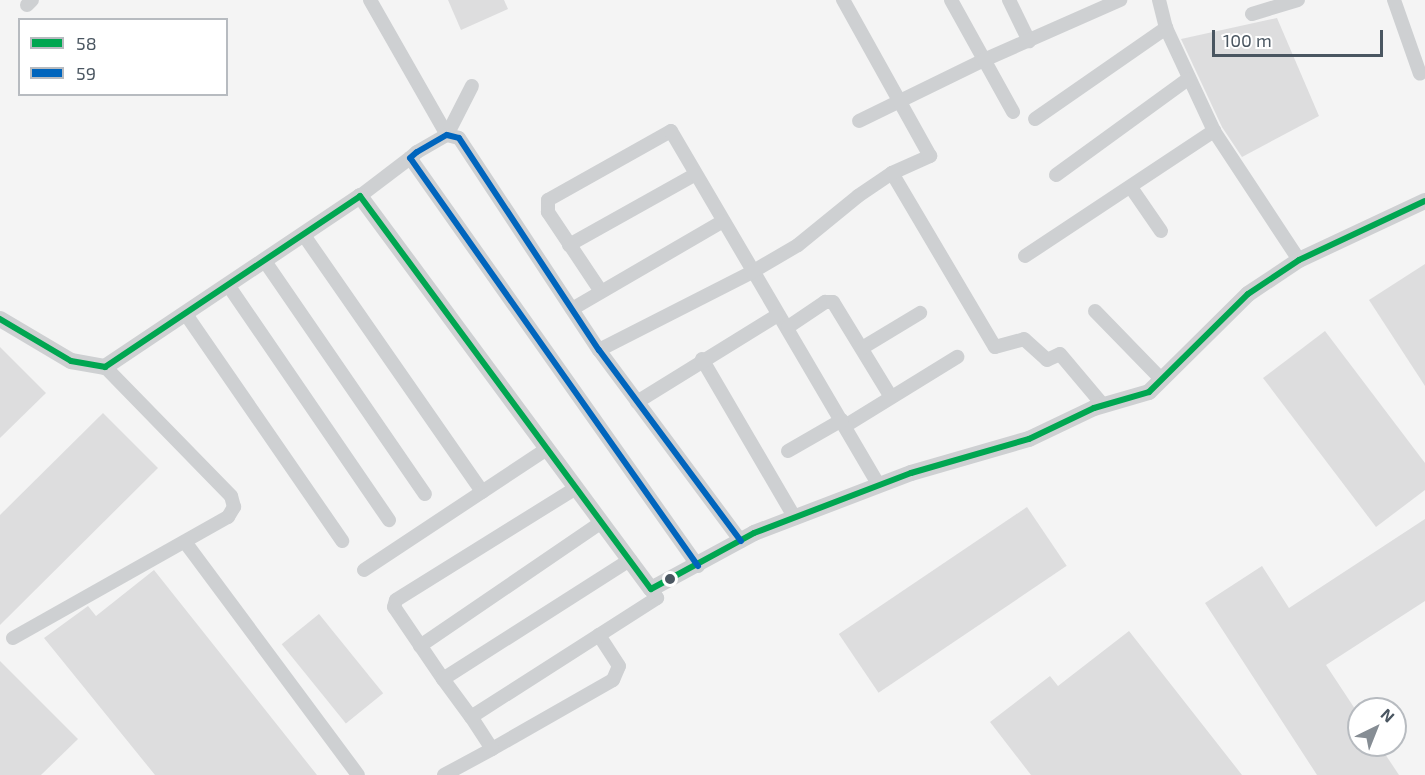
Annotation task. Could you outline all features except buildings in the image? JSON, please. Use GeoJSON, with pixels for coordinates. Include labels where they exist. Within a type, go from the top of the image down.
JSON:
{"type":"FeatureCollection","features":[{"type":"Feature","properties":{"kind":"street"},"geometry":{"type":"LineString","coordinates":[[370,0],[447,135],[459,138],[599,350],[741,541]]}},
{"type":"Feature","properties":{"kind":"street"},"geometry":{"type":"LineString","coordinates":[[599,350],[752,272],[798,245],[858,196],[892,173],[930,156],[843,0]]}},
{"type":"Feature","properties":{"kind":"street"},"geometry":{"type":"LineString","coordinates":[[951,0],[1012,112]]}},
{"type":"Feature","properties":{"kind":"street"},"geometry":{"type":"LineString","coordinates":[[1009,0],[1029,41]]}},
{"type":"Feature","properties":{"kind":"street"},"geometry":{"type":"LineString","coordinates":[[859,121],[984,60],[1120,0]]}},
{"type":"Feature","properties":{"kind":"street"},"geometry":{"type":"LineString","coordinates":[[1159,0],[1166,28],[1214,131],[1299,260]]}},
{"type":"Feature","properties":{"kind":"street"},"geometry":{"type":"LineString","coordinates":[[1252,15],[1298,0]]}},
{"type":"Feature","properties":{"kind":"street"},"geometry":{"type":"LineString","coordinates":[[1394,0],[1420,74]]}},
{"type":"Feature","properties":{"kind":"street"},"geometry":{"type":"LineString","coordinates":[[1035,119],[1166,28]]}},
{"type":"Feature","properties":{"kind":"street"},"geometry":{"type":"LineString","coordinates":[[1056,175],[1188,79]]}},
{"type":"Feature","properties":{"kind":"street"},"geometry":{"type":"LineString","coordinates":[[105,367],[447,135],[472,86]]}},
{"type":"Feature","properties":{"kind":"street"},"geometry":{"type":"LineString","coordinates":[[600,290],[569,245],[546,205],[558,194],[671,131],[879,485]]}},
{"type":"Feature","properties":{"kind":"street"},"geometry":{"type":"LineString","coordinates":[[1025,256],[1132,189],[1214,131]]}},
{"type":"Feature","properties":{"kind":"street"},"geometry":{"type":"LineString","coordinates":[[411,158],[698,566]]}},
{"type":"Feature","properties":{"kind":"street"},"geometry":{"type":"LineString","coordinates":[[892,173],[995,347],[1024,339],[1047,360],[1060,354],[1103,405]]}},
{"type":"Feature","properties":{"kind":"street"},"geometry":{"type":"LineString","coordinates":[[569,245],[696,174]]}},
{"type":"Feature","properties":{"kind":"street"},"geometry":{"type":"LineString","coordinates":[[1132,189],[1161,231]]}},
{"type":"Feature","properties":{"kind":"street"},"geometry":{"type":"LineString","coordinates":[[360,196],[657,598],[471,717]]}},
{"type":"Feature","properties":{"kind":"street"},"geometry":{"type":"LineString","coordinates":[[651,589],[698,566],[741,541],[795,518],[879,485],[1029,439],[1103,405],[1149,392],[1248,294],[1299,260],[1425,201]]}},
{"type":"Feature","properties":{"kind":"street"},"geometry":{"type":"LineString","coordinates":[[572,309],[600,290],[723,221]]}},
{"type":"Feature","properties":{"kind":"street"},"geometry":{"type":"LineString","coordinates":[[303,234],[482,492]]}},
{"type":"Feature","properties":{"kind":"street"},"geometry":{"type":"LineString","coordinates":[[264,260],[425,494]]}},
{"type":"Feature","properties":{"kind":"street"},"geometry":{"type":"LineString","coordinates":[[228,285],[389,520]]}},
{"type":"Feature","properties":{"kind":"street"},"geometry":{"type":"LineString","coordinates":[[788,327],[825,302],[832,302],[891,397]]}},
{"type":"Feature","properties":{"kind":"street"},"geometry":{"type":"LineString","coordinates":[[1095,310],[1162,380]]}},
{"type":"Feature","properties":{"kind":"street"},"geometry":{"type":"LineString","coordinates":[[185,313],[342,541]]}},
{"type":"Feature","properties":{"kind":"street"},"geometry":{"type":"LineString","coordinates":[[862,348],[920,313]]}},
{"type":"Feature","properties":{"kind":"street"},"geometry":{"type":"LineString","coordinates":[[637,402],[702,359],[778,315]]}},
{"type":"Feature","properties":{"kind":"street"},"geometry":{"type":"LineString","coordinates":[[0,319],[71,361],[105,367],[231,496],[234,507],[228,517],[13,638]]}},
{"type":"Feature","properties":{"kind":"street"},"geometry":{"type":"LineString","coordinates":[[788,451],[891,397],[957,357]]}},
{"type":"Feature","properties":{"kind":"street"},"geometry":{"type":"LineString","coordinates":[[702,359],[795,518]]}},
{"type":"Feature","properties":{"kind":"street"},"geometry":{"type":"LineString","coordinates":[[364,570],[547,449]]}},
{"type":"Feature","properties":{"kind":"street"},"geometry":{"type":"LineString","coordinates":[[492,749],[394,608],[396,600],[576,488]]}},
{"type":"Feature","properties":{"kind":"street"},"geometry":{"type":"LineString","coordinates":[[420,646],[602,522]]}},
{"type":"Feature","properties":{"kind":"street"},"geometry":{"type":"LineString","coordinates":[[185,542],[358,775]]}},
{"type":"Feature","properties":{"kind":"street"},"geometry":{"type":"LineString","coordinates":[[443,679],[630,560]]}},
{"type":"Feature","properties":{"kind":"street"},"geometry":{"type":"LineString","coordinates":[[444,775],[613,680],[619,666],[599,635]]}},
{"type":"Feature","properties":{"kind":"transit line","name":"59"},"geometry":{"type":"LineString","coordinates":[[698,566],[410,158],[417,152],[447,135],[459,138],[599,350],[741,541]]}},
{"type":"Feature","properties":{"kind":"transit line","name":"58"},"geometry":{"type":"LineString","coordinates":[[0,319],[71,361],[105,367],[360,196],[651,589],[754,533],[911,473],[1029,439],[1094,408],[1149,392],[1248,294],[1299,260],[1425,201]]}}]}
